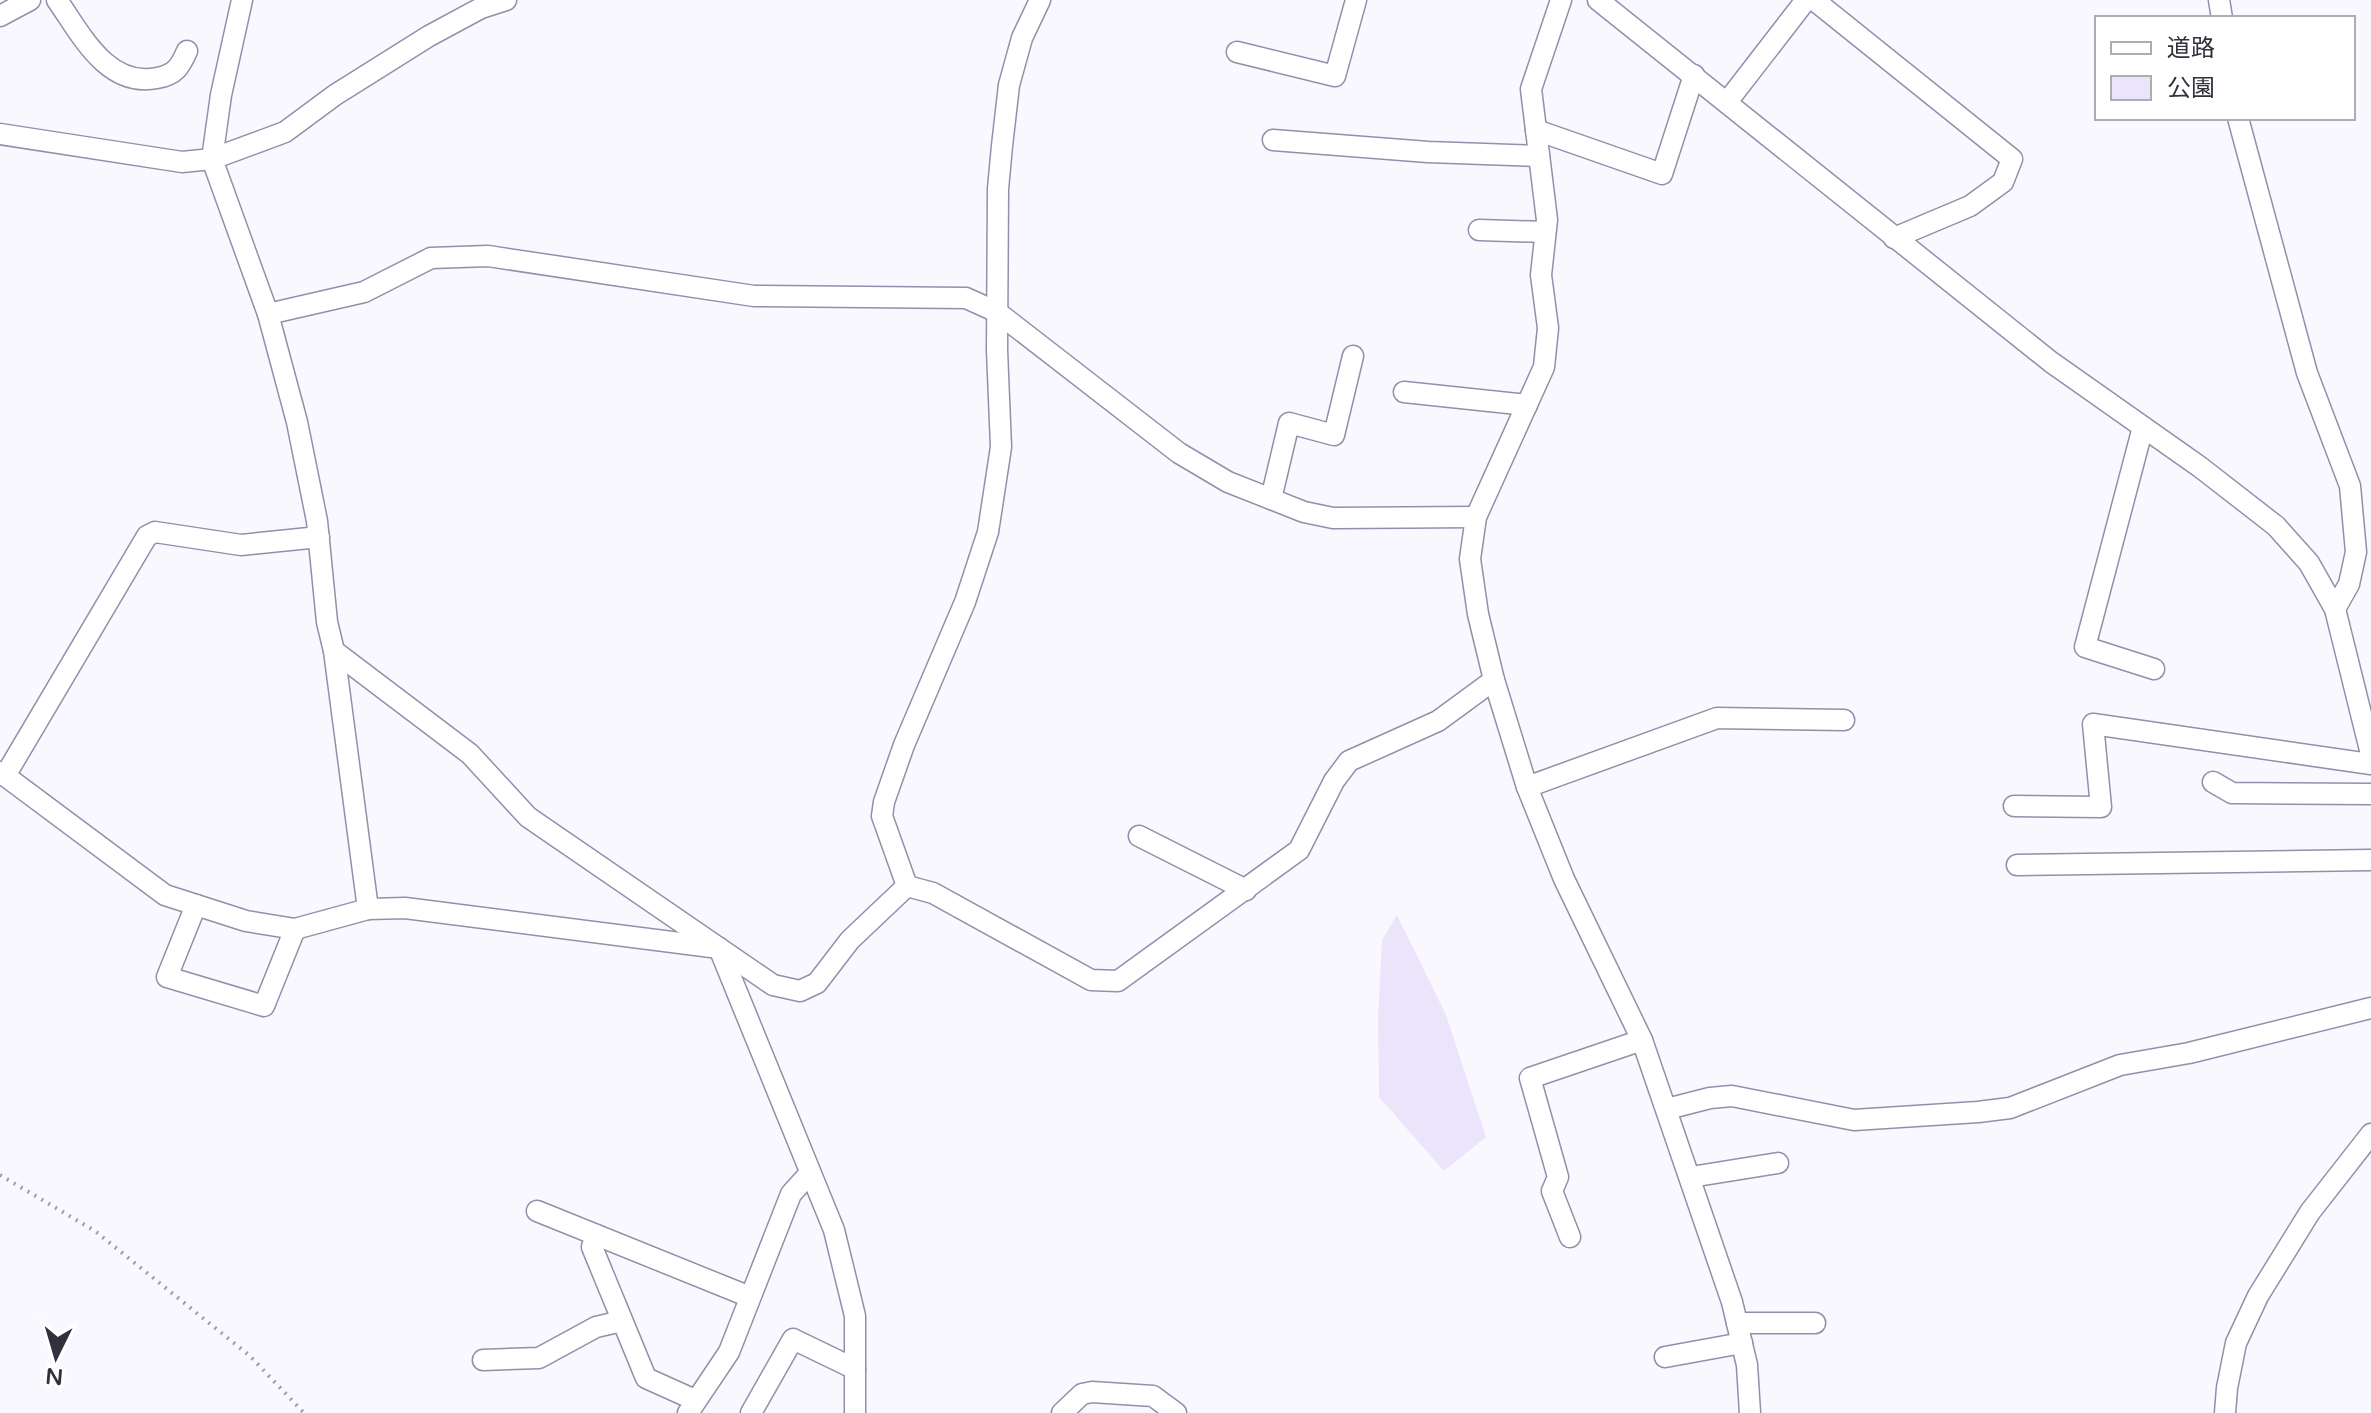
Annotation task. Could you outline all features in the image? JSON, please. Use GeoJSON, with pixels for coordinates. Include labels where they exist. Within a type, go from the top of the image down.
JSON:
{"type":"FeatureCollection","features":[{"type":"Feature","properties":{"kind":"street"},"geometry":{"type":"LineString","coordinates":[[0,16],[30,0]]}},
{"type":"Feature","properties":{"kind":"street"},"geometry":{"type":"LineString","coordinates":[[57,0],[94,52],[113,72],[134,79],[170,76],[181,66],[187,51]]}},
{"type":"Feature","properties":{"kind":"street"},"geometry":{"type":"LineString","coordinates":[[242,0],[221,95],[212,159],[268,314],[297,422],[319,537],[327,622],[334,651],[368,909]]}},
{"type":"Feature","properties":{"kind":"street"},"geometry":{"type":"LineString","coordinates":[[0,134],[182,162],[212,159],[285,132],[335,95],[429,36],[481,8],[506,0]]}},
{"type":"Feature","properties":{"kind":"street"},"geometry":{"type":"LineString","coordinates":[[907,886],[882,816],[884,802],[904,745],[965,602],[988,532],[1001,447],[997,312],[998,189],[1009,85],[1022,38],[1040,0]]}},
{"type":"Feature","properties":{"kind":"street"},"geometry":{"type":"LineString","coordinates":[[1237,52],[1335,76],[1356,0]]}},
{"type":"Feature","properties":{"kind":"street"},"geometry":{"type":"LineString","coordinates":[[1561,0],[1531,89],[1547,220],[1541,275],[1548,328],[1544,367],[1476,517],[1470,559],[1478,614],[1494,680],[1527,787],[1564,879],[1642,1040],[1691,1177],[1737,1323],[1747,1365],[1750,1413]]}},
{"type":"Feature","properties":{"kind":"street"},"geometry":{"type":"LineString","coordinates":[[1598,0],[1622,8],[1694,75],[1894,238],[2051,362],[2276,526],[2309,563],[2335,609],[2371,754]]}},
{"type":"Feature","properties":{"kind":"street"},"geometry":{"type":"LineString","coordinates":[[1727,102],[1806,0]]}},
{"type":"Feature","properties":{"kind":"street"},"geometry":{"type":"LineString","coordinates":[[1814,0],[2012,159],[2003,182],[1970,206],[1894,238]]}},
{"type":"Feature","properties":{"kind":"street"},"geometry":{"type":"LineString","coordinates":[[1536,130],[1662,174],[1694,75]]}},
{"type":"Feature","properties":{"kind":"street"},"geometry":{"type":"LineString","coordinates":[[2239,120],[2307,373],[2350,486],[2363,533],[2349,584],[2335,609]]}},
{"type":"Feature","properties":{"kind":"street"},"geometry":{"type":"LineString","coordinates":[[1273,140],[1428,152],[1539,156]]}},
{"type":"Feature","properties":{"kind":"street"},"geometry":{"type":"LineString","coordinates":[[1479,230],[1545,232]]}},
{"type":"Feature","properties":{"kind":"street"},"geometry":{"type":"LineString","coordinates":[[268,314],[364,292],[431,258],[488,256],[754,296],[966,298],[997,312],[1179,453],[1228,482],[1304,512],[1333,518],[1476,517]]}},
{"type":"Feature","properties":{"kind":"street"},"geometry":{"type":"LineString","coordinates":[[1271,499],[1289,423],[1334,435],[1353,356]]}},
{"type":"Feature","properties":{"kind":"street"},"geometry":{"type":"LineString","coordinates":[[1404,392],[1527,405]]}},
{"type":"Feature","properties":{"kind":"street"},"geometry":{"type":"LineString","coordinates":[[2143,427],[2085,647],[2154,669]]}},
{"type":"Feature","properties":{"kind":"street"},"geometry":{"type":"LineString","coordinates":[[319,537],[241,545],[155,532],[147,536],[3,774],[165,895],[246,921],[295,929],[368,909],[405,908],[719,948]]}},
{"type":"Feature","properties":{"kind":"street"},"geometry":{"type":"LineString","coordinates":[[334,651],[470,754],[528,817],[773,985],[800,991],[817,983],[850,940],[907,886]]}},
{"type":"Feature","properties":{"kind":"street"},"geometry":{"type":"LineString","coordinates":[[907,886],[933,893],[1091,980],[1118,981],[1299,850],[1334,781],[1349,761],[1438,721],[1494,680]]}},
{"type":"Feature","properties":{"kind":"street"},"geometry":{"type":"LineString","coordinates":[[1527,787],[1717,718],[1844,720]]}},
{"type":"Feature","properties":{"kind":"street"},"geometry":{"type":"LineString","coordinates":[[2014,806],[2101,807],[2093,724],[2371,764]]}},
{"type":"Feature","properties":{"kind":"street"},"geometry":{"type":"LineString","coordinates":[[2213,782],[2232,793],[2371,794]]}},
{"type":"Feature","properties":{"kind":"street"},"geometry":{"type":"LineString","coordinates":[[1139,836],[1246,890]]}},
{"type":"Feature","properties":{"kind":"street"},"geometry":{"type":"LineString","coordinates":[[2017,865],[2371,860]]}},
{"type":"Feature","properties":{"kind":"street"},"geometry":{"type":"LineString","coordinates":[[196,905],[167,977],[264,1006],[295,929]]}},
{"type":"Feature","properties":{"kind":"street"},"geometry":{"type":"LineString","coordinates":[[719,948],[834,1230],[855,1316],[855,1413]]}},
{"type":"Feature","properties":{"kind":"street"},"geometry":{"type":"LineString","coordinates":[[1667,1109],[1732,1096],[1854,1120],[2010,1108],[2120,1065],[2189,1053],[2371,1008]]}},
{"type":"Feature","properties":{"kind":"street"},"geometry":{"type":"LineString","coordinates":[[1570,1237],[1552,1191],[1558,1177],[1530,1078],[1642,1040]]}},
{"type":"Feature","properties":{"kind":"street"},"geometry":{"type":"LineString","coordinates":[[2225,1413],[2236,1343],[2258,1296],[2310,1212],[2371,1134]]}},
{"type":"Feature","properties":{"kind":"street"},"geometry":{"type":"LineString","coordinates":[[1691,1177],[1778,1163]]}},
{"type":"Feature","properties":{"kind":"street"},"geometry":{"type":"LineString","coordinates":[[596,1235],[592,1247],[646,1378],[692,1406],[729,1352],[791,1194],[810,1173]]}},
{"type":"Feature","properties":{"kind":"street"},"geometry":{"type":"LineString","coordinates":[[537,1211],[750,1297]]}},
{"type":"Feature","properties":{"kind":"street"},"geometry":{"type":"LineString","coordinates":[[483,1360],[539,1358],[596,1327],[622,1321]]}},
{"type":"Feature","properties":{"kind":"street"},"geometry":{"type":"LineString","coordinates":[[1737,1323],[1815,1323]]}},
{"type":"Feature","properties":{"kind":"street"},"geometry":{"type":"LineString","coordinates":[[751,1413],[793,1339],[855,1369]]}},
{"type":"Feature","properties":{"kind":"street"},"geometry":{"type":"LineString","coordinates":[[1665,1357],[1742,1343]]}},
{"type":"Feature","properties":{"kind":"street"},"geometry":{"type":"LineString","coordinates":[[1062,1413],[1082,1394],[1092,1392],[1176,1413]]}},
{"type":"Feature","properties":{"kind":"path"},"geometry":{"type":"LineString","coordinates":[[0,1175],[95,1231],[250,1356],[304,1413]]}},
{"type":"Feature","properties":{"kind":"green space"},"geometry":{"type":"Polygon","coordinates":[[[1397,915],[1446,1015],[1486,1137],[1444,1171],[1379,1097],[1378,1018],[1382,940],[1397,915]]]}}]}
